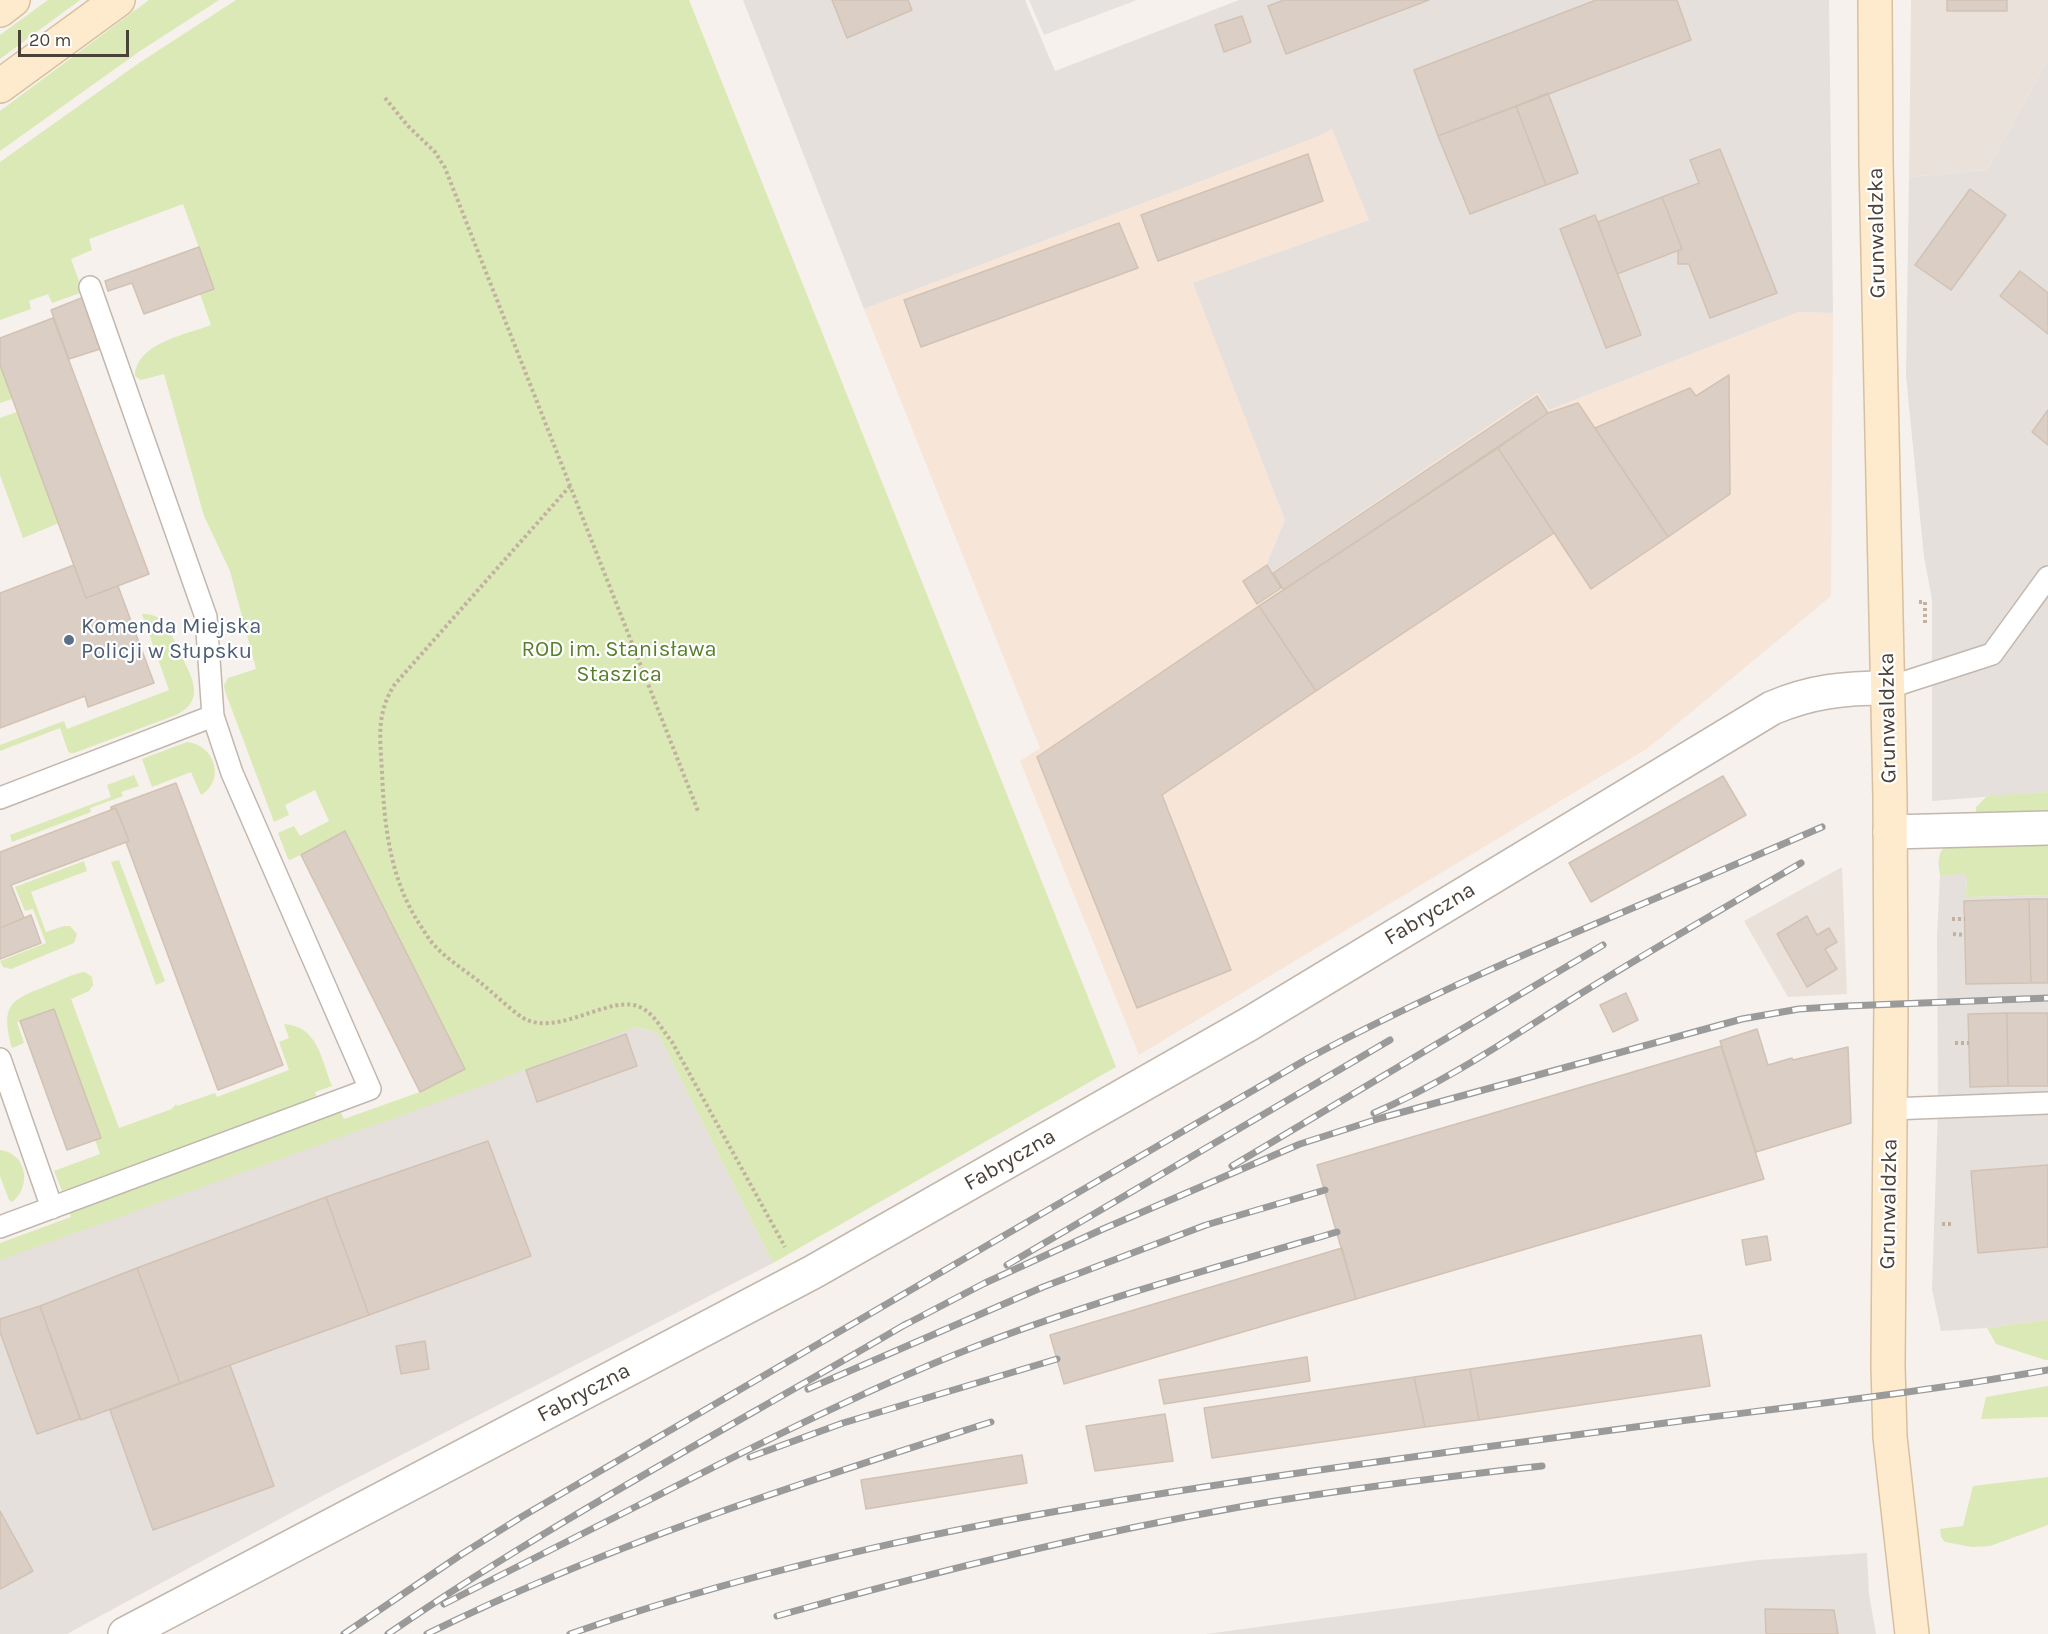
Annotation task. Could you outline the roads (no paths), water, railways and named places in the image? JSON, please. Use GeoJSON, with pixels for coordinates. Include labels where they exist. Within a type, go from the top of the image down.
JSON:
{"type":"FeatureCollection","features":[{"type":"Feature","properties":{"kind":"street"},"geometry":{"type":"LineString","coordinates":[[0,10],[13,0]]}},
{"type":"Feature","properties":{"kind":"street"},"geometry":{"type":"LineString","coordinates":[[0,86],[118,0]]}},
{"type":"Feature","properties":{"kind":"street","name":"Grunwaldzka"},"geometry":{"type":"LineString","coordinates":[[1875,0],[1876,161],[1890,832],[1888,1355],[1890,1437],[1912,1634]]}},
{"type":"Feature","properties":{"kind":"street","name":"Fabryczna"},"geometry":{"type":"LineString","coordinates":[[125,1634],[802,1279],[1249,1023],[1772,708],[1793,699],[1831,690],[1887,688]]}},
{"type":"Feature","properties":{"kind":"street"},"geometry":{"type":"LineString","coordinates":[[1890,832],[2048,828]]}},
{"type":"Feature","properties":{"kind":"lane"},"geometry":{"type":"LineString","coordinates":[[0,1227],[370,1089],[232,772],[213,716],[206,617],[90,287]]}},
{"type":"Feature","properties":{"kind":"lane"},"geometry":{"type":"LineString","coordinates":[[1887,688],[1992,654],[2048,577]]}},
{"type":"Feature","properties":{"kind":"lane"},"geometry":{"type":"LineString","coordinates":[[0,798],[213,716]]}},
{"type":"Feature","properties":{"kind":"lane"},"geometry":{"type":"LineString","coordinates":[[0,1059],[51,1208]]}},
{"type":"Feature","properties":{"kind":"lane"},"geometry":{"type":"LineString","coordinates":[[1890,1109],[2048,1103]]}},
{"type":"Feature","properties":{"kind":"railway"},"geometry":{"type":"LineString","coordinates":[[344,1634],[462,1554],[523,1516],[1307,1059],[1433,996],[1822,827]]}},
{"type":"Feature","properties":{"kind":"railway"},"geometry":{"type":"LineString","coordinates":[[1374,1113],[1454,1072],[1580,994],[1801,863]]}},
{"type":"Feature","properties":{"kind":"railway"},"geometry":{"type":"LineString","coordinates":[[1232,1166],[1603,945]]}},
{"type":"Feature","properties":{"kind":"railway"},"geometry":{"type":"LineString","coordinates":[[899,1328],[985,1283],[1103,1229],[1300,1144],[1381,1118],[1742,1019],[1799,1009],[2048,998]]}},
{"type":"Feature","properties":{"kind":"railway"},"geometry":{"type":"LineString","coordinates":[[1007,1265],[1390,1040]]}},
{"type":"Feature","properties":{"kind":"railway"},"geometry":{"type":"LineString","coordinates":[[808,1389],[1043,1287],[1206,1225],[1325,1190]]}},
{"type":"Feature","properties":{"kind":"railway"},"geometry":{"type":"LineString","coordinates":[[639,1505],[854,1398],[987,1342],[1117,1297],[1337,1232]]}},
{"type":"Feature","properties":{"kind":"railway"},"geometry":{"type":"LineString","coordinates":[[388,1634],[451,1592],[644,1474],[906,1324]]}},
{"type":"Feature","properties":{"kind":"railway"},"geometry":{"type":"LineString","coordinates":[[750,1457],[843,1423],[1057,1359]]}},
{"type":"Feature","properties":{"kind":"railway"},"geometry":{"type":"LineString","coordinates":[[570,1634],[729,1584],[809,1563],[971,1527],[1053,1512],[1341,1467],[1880,1396],[2048,1370]]}},
{"type":"Feature","properties":{"kind":"railway"},"geometry":{"type":"LineString","coordinates":[[427,1634],[495,1602],[634,1544],[776,1493],[991,1422]]}},
{"type":"Feature","properties":{"kind":"railway"},"geometry":{"type":"LineString","coordinates":[[777,1616],[1010,1555],[1186,1517],[1356,1489],[1542,1466]]}},
{"type":"Feature","properties":{"kind":"railway"},"geometry":{"type":"LineString","coordinates":[[444,1604],[645,1502]]}},
{"type":"Feature","properties":{"kind":"place","name":"Komenda Miejska Policji w Słupsku"},"geometry":{"type":"Point","coordinates":[69,640]}},
{"type":"Feature","properties":{"kind":"park label","name":"ROD im. Stanisława Staszica"},"geometry":{"type":"Point","coordinates":[619,662]}}]}
